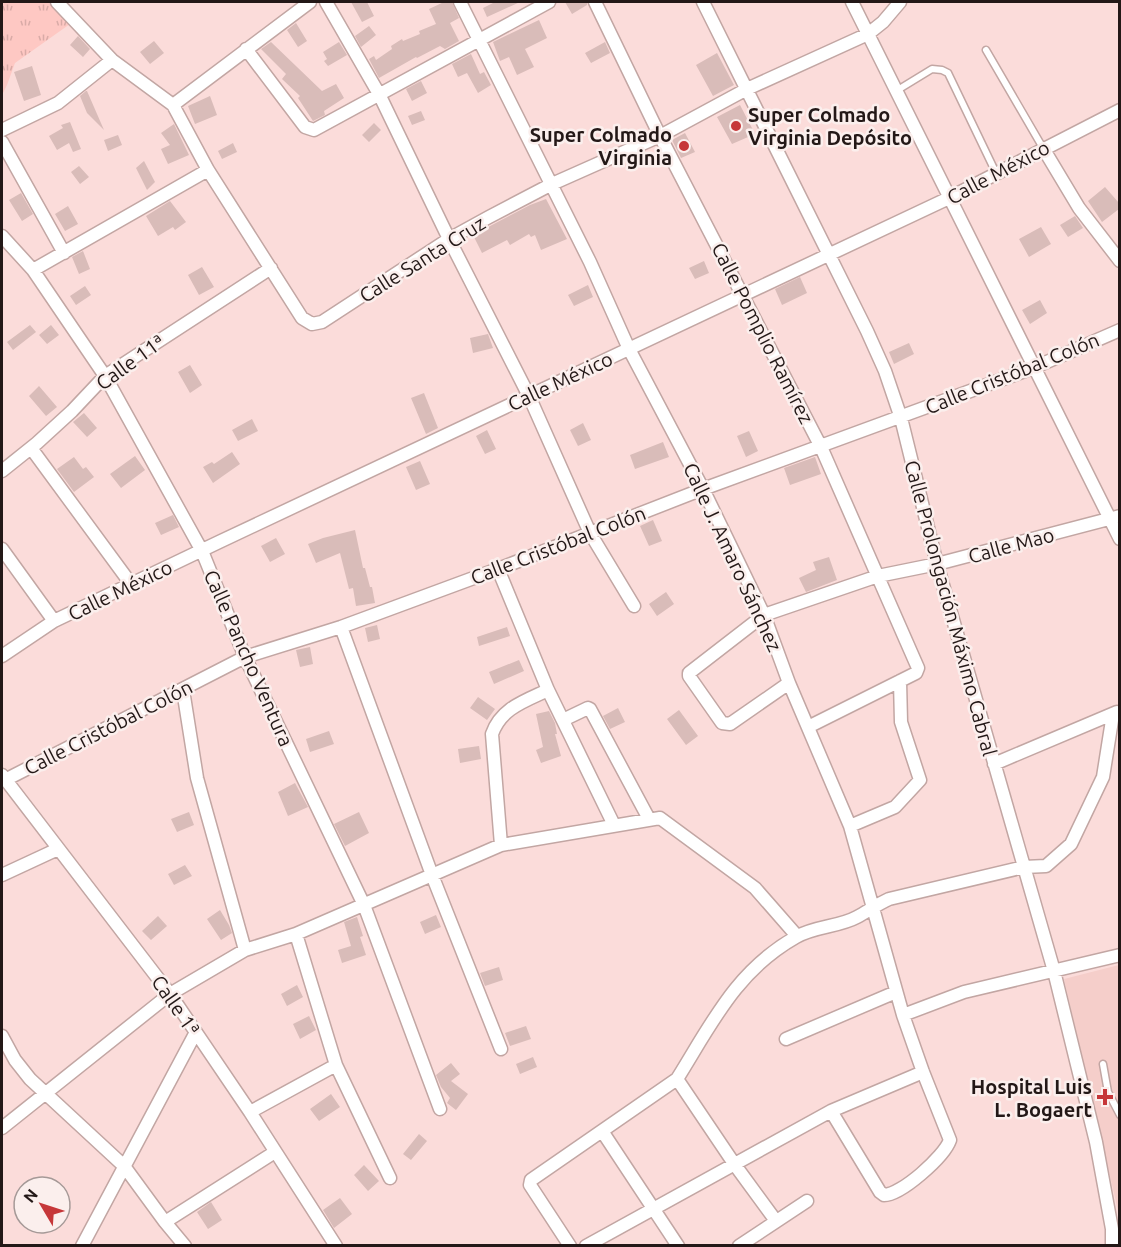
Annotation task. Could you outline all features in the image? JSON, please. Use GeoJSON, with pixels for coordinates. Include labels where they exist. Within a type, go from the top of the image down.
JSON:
{"type":"FeatureCollection","features":[{"type":"Feature","properties":{"kind":"street","name":"Calle Santa Cruz"},"geometry":{"type":"LineString","coordinates":[[57,2],[112,60],[173,105],[208,170],[302,318],[312,324],[322,322],[449,239],[552,184],[660,136],[747,89],[868,34],[883,22],[900,2]]}},
{"type":"Feature","properties":{"kind":"street"},"geometry":{"type":"LineString","coordinates":[[173,105],[310,2]]}},
{"type":"Feature","properties":{"kind":"street"},"geometry":{"type":"LineString","coordinates":[[326,2],[379,94],[449,239],[529,396],[590,533],[634,606]]}},
{"type":"Feature","properties":{"kind":"street","name":"Calle J. Amaro Sánchez"},"geometry":{"type":"LineString","coordinates":[[460,2],[552,184],[629,349],[703,489],[764,615],[789,683],[850,826],[903,1015],[950,1140],[946,1149],[934,1163],[892,1194],[884,1195],[831,1111]]}},
{"type":"Feature","properties":{"kind":"street"},"geometry":{"type":"LineString","coordinates":[[246,49],[305,127],[314,130],[549,2]]}},
{"type":"Feature","properties":{"kind":"street","name":"Calle Pomplio Ramírez"},"geometry":{"type":"LineString","coordinates":[[595,2],[660,136],[821,447],[917,671],[900,681]]}},
{"type":"Feature","properties":{"kind":"street","name":"Calle Prolongación Máximo Cabral"},"geometry":{"type":"LineString","coordinates":[[703,2],[876,351],[901,418],[937,564],[1054,971],[1116,1228],[1112,1245]]}},
{"type":"Feature","properties":{"kind":"street"},"geometry":{"type":"LineString","coordinates":[[852,2],[1034,368],[1115,518],[1119,539]]}},
{"type":"Feature","properties":{"kind":"street"},"geometry":{"type":"LineString","coordinates":[[2,130],[58,103],[112,60]]}},
{"type":"Feature","properties":{"kind":"street","name":"Calle México"},"geometry":{"type":"LineString","coordinates":[[2,656],[54,621],[949,198],[1119,110]]}},
{"type":"Feature","properties":{"kind":"street"},"geometry":{"type":"LineString","coordinates":[[2,142],[64,253]]}},
{"type":"Feature","properties":{"kind":"street"},"geometry":{"type":"LineString","coordinates":[[1043,148],[1079,208],[1119,261]]}},
{"type":"Feature","properties":{"kind":"street"},"geometry":{"type":"LineString","coordinates":[[33,270],[208,170]]}},
{"type":"Feature","properties":{"kind":"street","name":"Calle Pancho Ventura"},"geometry":{"type":"LineString","coordinates":[[2,236],[33,270],[105,376],[202,551],[245,657],[364,905],[440,1109]]}},
{"type":"Feature","properties":{"kind":"street","name":"Calle 11ª"},"geometry":{"type":"LineString","coordinates":[[2,471],[72,411],[105,376],[271,267]]}},
{"type":"Feature","properties":{"kind":"street","name":"Calle Cristóbal Colón"},"geometry":{"type":"LineString","coordinates":[[3,778],[245,657],[341,627],[703,489],[901,418],[1034,368],[1119,330]]}},
{"type":"Feature","properties":{"kind":"street"},"geometry":{"type":"LineString","coordinates":[[30,448],[131,584]]}},
{"type":"Feature","properties":{"kind":"street","name":"Calle Mao"},"geometry":{"type":"LineString","coordinates":[[789,683],[730,724],[726,724],[722,723],[689,676],[690,670],[764,615],[878,576],[937,564],[1115,518]]}},
{"type":"Feature","properties":{"kind":"street"},"geometry":{"type":"LineString","coordinates":[[2,549],[54,621]]}},
{"type":"Feature","properties":{"kind":"street"},"geometry":{"type":"LineString","coordinates":[[498,568],[548,690],[614,825]]}},
{"type":"Feature","properties":{"kind":"street"},"geometry":{"type":"LineString","coordinates":[[341,627],[432,875],[501,1049]]}},
{"type":"Feature","properties":{"kind":"street"},"geometry":{"type":"LineString","coordinates":[[808,727],[900,681],[901,722],[920,780],[895,807],[850,826]]}},
{"type":"Feature","properties":{"kind":"street"},"geometry":{"type":"LineString","coordinates":[[183,690],[197,778],[245,950]]}},
{"type":"Feature","properties":{"kind":"street"},"geometry":{"type":"LineString","coordinates":[[501,845],[492,734],[499,719],[511,707],[548,690]]}},
{"type":"Feature","properties":{"kind":"street"},"geometry":{"type":"LineString","coordinates":[[563,720],[590,709],[649,819]]}},
{"type":"Feature","properties":{"kind":"street"},"geometry":{"type":"LineString","coordinates":[[994,764],[1116,712]]}},
{"type":"Feature","properties":{"kind":"street"},"geometry":{"type":"LineString","coordinates":[[570,1245],[530,1183],[677,1079],[735,987],[754,967],[797,936],[857,917],[889,899],[1024,867],[1046,866],[1071,844],[1103,777],[1116,712]]}},
{"type":"Feature","properties":{"kind":"street","name":"Calle 1ª"},"geometry":{"type":"LineString","coordinates":[[3,778],[170,994],[336,1245]]}},
{"type":"Feature","properties":{"kind":"street"},"geometry":{"type":"LineString","coordinates":[[2,1128],[170,994],[245,950],[296,934],[501,845],[655,818],[664,820],[755,888],[797,936]]}},
{"type":"Feature","properties":{"kind":"street"},"geometry":{"type":"LineString","coordinates":[[2,875],[58,849]]}},
{"type":"Feature","properties":{"kind":"street"},"geometry":{"type":"LineString","coordinates":[[296,934],[336,1065],[390,1178]]}},
{"type":"Feature","properties":{"kind":"street"},"geometry":{"type":"LineString","coordinates":[[903,1015],[964,992],[1119,955]]}},
{"type":"Feature","properties":{"kind":"street"},"geometry":{"type":"LineString","coordinates":[[786,1040],[896,992]]}},
{"type":"Feature","properties":{"kind":"street"},"geometry":{"type":"LineString","coordinates":[[82,1245],[196,1032]]}},
{"type":"Feature","properties":{"kind":"street"},"geometry":{"type":"LineString","coordinates":[[2,1036],[19,1065],[44,1093],[124,1166],[185,1245]]}},
{"type":"Feature","properties":{"kind":"street"},"geometry":{"type":"LineString","coordinates":[[250,1112],[336,1065]]}},
{"type":"Feature","properties":{"kind":"street"},"geometry":{"type":"LineString","coordinates":[[586,1245],[831,1111],[923,1072]]}},
{"type":"Feature","properties":{"kind":"street"},"geometry":{"type":"LineString","coordinates":[[677,1079],[776,1221]]}},
{"type":"Feature","properties":{"kind":"street"},"geometry":{"type":"LineString","coordinates":[[602,1131],[678,1245]]}},
{"type":"Feature","properties":{"kind":"street"},"geometry":{"type":"LineString","coordinates":[[165,1222],[275,1152]]}},
{"type":"Feature","properties":{"kind":"street"},"geometry":{"type":"LineString","coordinates":[[739,1245],[807,1201]]}},
{"type":"Feature","properties":{"kind":"lane"},"geometry":{"type":"LineString","coordinates":[[986,50],[1043,148]]}},
{"type":"Feature","properties":{"kind":"lane"},"geometry":{"type":"LineString","coordinates":[[896,91],[932,69],[948,73],[996,173]]}},
{"type":"Feature","properties":{"kind":"lane"},"geometry":{"type":"LineString","coordinates":[[1103,1064],[1108,1092],[1118,1110]]}},
{"type":"Feature","properties":{"kind":"shaded area","name":"Hospital Luis L. Bogaert"},"geometry":{"type":"Polygon","coordinates":[[[1119,965],[1119,1215],[1064,979],[1119,965]]]}},
{"type":"Feature","properties":{"kind":"green space"},"geometry":{"type":"Polygon","coordinates":[[[2,2],[48,2],[70,24],[15,63],[2,95],[2,2]]]}},
{"type":"Feature","properties":{"kind":"building"},"geometry":{"type":"Polygon","coordinates":[[[351,2],[367,2],[374,16],[362,22],[351,2]]]}},
{"type":"Feature","properties":{"kind":"building"},"geometry":{"type":"Polygon","coordinates":[[[444,2],[452,2],[459,18],[450,23],[459,41],[445,49],[440,46],[416,57],[379,78],[369,59],[374,56],[376,60],[402,39],[403,41],[420,34],[419,31],[436,24],[429,9],[444,2]]]}},
{"type":"Feature","properties":{"kind":"building"},"geometry":{"type":"Polygon","coordinates":[[[495,2],[520,2],[487,17],[483,8],[495,2]]]}},
{"type":"Feature","properties":{"kind":"building"},"geometry":{"type":"Polygon","coordinates":[[[565,2],[587,2],[587,5],[572,14],[565,2]]]}},
{"type":"Feature","properties":{"kind":"building"},"geometry":{"type":"Polygon","coordinates":[[[539,20],[547,38],[525,49],[534,67],[517,75],[509,57],[500,61],[493,42],[539,20]]]}},
{"type":"Feature","properties":{"kind":"building"},"geometry":{"type":"Polygon","coordinates":[[[296,23],[307,41],[298,47],[287,30],[296,23]]]}},
{"type":"Feature","properties":{"kind":"building"},"geometry":{"type":"Polygon","coordinates":[[[369,26],[376,35],[361,47],[355,36],[369,26]]]}},
{"type":"Feature","properties":{"kind":"building"},"geometry":{"type":"Polygon","coordinates":[[[78,36],[90,49],[83,57],[70,45],[78,36]]]}},
{"type":"Feature","properties":{"kind":"building"},"geometry":{"type":"Polygon","coordinates":[[[154,41],[164,53],[150,64],[140,52],[154,41]]]}},
{"type":"Feature","properties":{"kind":"building"},"geometry":{"type":"Polygon","coordinates":[[[271,42],[322,91],[336,84],[344,98],[324,111],[325,115],[313,121],[298,98],[300,96],[282,79],[286,74],[261,49],[271,42]]]}},
{"type":"Feature","properties":{"kind":"building"},"geometry":{"type":"Polygon","coordinates":[[[339,42],[347,55],[328,66],[324,61],[327,59],[323,52],[339,42]]]}},
{"type":"Feature","properties":{"kind":"building"},"geometry":{"type":"Polygon","coordinates":[[[605,42],[610,53],[591,63],[585,53],[605,42]]]}},
{"type":"Feature","properties":{"kind":"building"},"geometry":{"type":"Polygon","coordinates":[[[717,53],[734,85],[713,96],[696,65],[717,53]]]}},
{"type":"Feature","properties":{"kind":"building"},"geometry":{"type":"Polygon","coordinates":[[[471,54],[480,74],[484,72],[491,85],[478,93],[467,73],[458,77],[452,64],[471,54]]]}},
{"type":"Feature","properties":{"kind":"building"},"geometry":{"type":"Polygon","coordinates":[[[32,66],[41,95],[24,101],[14,72],[32,66]]]}},
{"type":"Feature","properties":{"kind":"building"},"geometry":{"type":"Polygon","coordinates":[[[421,81],[427,93],[412,101],[406,89],[421,81]]]}},
{"type":"Feature","properties":{"kind":"building"},"geometry":{"type":"Polygon","coordinates":[[[86,91],[104,130],[87,113],[80,96],[86,91]]]}},
{"type":"Feature","properties":{"kind":"building"},"geometry":{"type":"Polygon","coordinates":[[[210,96],[217,115],[195,124],[188,106],[210,96]]]}},
{"type":"Feature","properties":{"kind":"building","name":"Super Colmado Virginia Depósito"},"geometry":{"type":"Polygon","coordinates":[[[740,105],[755,134],[732,144],[717,117],[740,105]]]}},
{"type":"Feature","properties":{"kind":"building"},"geometry":{"type":"Polygon","coordinates":[[[421,111],[425,120],[412,125],[408,116],[421,111]]]}},
{"type":"Feature","properties":{"kind":"building"},"geometry":{"type":"Polygon","coordinates":[[[70,122],[81,149],[73,152],[69,143],[57,150],[49,136],[63,128],[61,125],[70,122]]]}},
{"type":"Feature","properties":{"kind":"building"},"geometry":{"type":"Polygon","coordinates":[[[374,123],[381,130],[369,142],[362,135],[374,123]]]}},
{"type":"Feature","properties":{"kind":"building"},"geometry":{"type":"Polygon","coordinates":[[[174,124],[189,155],[168,164],[161,149],[170,145],[161,133],[174,124]]]}},
{"type":"Feature","properties":{"kind":"building","name":"Super Colmado Virginia"},"geometry":{"type":"Polygon","coordinates":[[[685,133],[695,152],[681,158],[672,140],[685,133]]]}},
{"type":"Feature","properties":{"kind":"building"},"geometry":{"type":"Polygon","coordinates":[[[118,135],[122,145],[108,151],[104,140],[118,135]]]}},
{"type":"Feature","properties":{"kind":"building"},"geometry":{"type":"Polygon","coordinates":[[[233,143],[237,152],[222,159],[218,151],[233,143]]]}},
{"type":"Feature","properties":{"kind":"building"},"geometry":{"type":"Polygon","coordinates":[[[144,161],[155,182],[147,190],[136,168],[144,161]]]}},
{"type":"Feature","properties":{"kind":"building"},"geometry":{"type":"Polygon","coordinates":[[[79,166],[89,177],[80,184],[71,172],[79,166]]]}},
{"type":"Feature","properties":{"kind":"building"},"geometry":{"type":"Polygon","coordinates":[[[1105,187],[1119,203],[1119,209],[1102,222],[1088,201],[1105,187]]]}},
{"type":"Feature","properties":{"kind":"building"},"geometry":{"type":"Polygon","coordinates":[[[21,193],[33,214],[22,221],[9,200],[21,193]]]}},
{"type":"Feature","properties":{"kind":"building"},"geometry":{"type":"Polygon","coordinates":[[[546,199],[567,239],[541,250],[535,235],[531,237],[529,234],[510,245],[507,240],[482,253],[473,235],[546,199]]]}},
{"type":"Feature","properties":{"kind":"building"},"geometry":{"type":"Polygon","coordinates":[[[170,201],[186,222],[175,230],[173,227],[158,236],[146,216],[170,201]]]}},
{"type":"Feature","properties":{"kind":"building"},"geometry":{"type":"Polygon","coordinates":[[[68,206],[78,224],[65,231],[55,214],[68,206]]]}},
{"type":"Feature","properties":{"kind":"building"},"geometry":{"type":"Polygon","coordinates":[[[1075,216],[1083,228],[1068,237],[1060,225],[1075,216]]]}},
{"type":"Feature","properties":{"kind":"building"},"geometry":{"type":"Polygon","coordinates":[[[1041,227],[1051,244],[1029,257],[1019,239],[1041,227]]]}},
{"type":"Feature","properties":{"kind":"building"},"geometry":{"type":"Polygon","coordinates":[[[83,251],[90,269],[79,274],[72,257],[83,251]]]}},
{"type":"Feature","properties":{"kind":"building"},"geometry":{"type":"Polygon","coordinates":[[[704,261],[709,273],[695,279],[689,268],[704,261]]]}},
{"type":"Feature","properties":{"kind":"building"},"geometry":{"type":"Polygon","coordinates":[[[202,267],[214,287],[199,295],[188,275],[202,267]]]}},
{"type":"Feature","properties":{"kind":"building"},"geometry":{"type":"Polygon","coordinates":[[[800,277],[807,293],[782,305],[775,289],[800,277]]]}},
{"type":"Feature","properties":{"kind":"building"},"geometry":{"type":"Polygon","coordinates":[[[588,285],[593,297],[574,306],[568,295],[588,285]]]}},
{"type":"Feature","properties":{"kind":"building"},"geometry":{"type":"Polygon","coordinates":[[[85,286],[91,295],[76,305],[70,296],[85,286]]]}},
{"type":"Feature","properties":{"kind":"building"},"geometry":{"type":"Polygon","coordinates":[[[1040,300],[1047,313],[1030,324],[1022,310],[1040,300]]]}},
{"type":"Feature","properties":{"kind":"building"},"geometry":{"type":"Polygon","coordinates":[[[30,325],[36,332],[13,350],[7,342],[30,325]]]}},
{"type":"Feature","properties":{"kind":"building"},"geometry":{"type":"Polygon","coordinates":[[[51,325],[59,335],[47,344],[39,335],[51,325]]]}},
{"type":"Feature","properties":{"kind":"building"},"geometry":{"type":"Polygon","coordinates":[[[488,334],[493,348],[473,353],[470,338],[488,334]]]}},
{"type":"Feature","properties":{"kind":"building"},"geometry":{"type":"Polygon","coordinates":[[[909,343],[914,354],[894,364],[889,352],[909,343]]]}},
{"type":"Feature","properties":{"kind":"building"},"geometry":{"type":"Polygon","coordinates":[[[190,365],[202,385],[190,393],[178,372],[190,365]]]}},
{"type":"Feature","properties":{"kind":"building"},"geometry":{"type":"Polygon","coordinates":[[[39,386],[57,407],[46,416],[29,396],[39,386]]]}},
{"type":"Feature","properties":{"kind":"building"},"geometry":{"type":"Polygon","coordinates":[[[424,393],[438,428],[426,434],[411,398],[424,393]]]}},
{"type":"Feature","properties":{"kind":"building"},"geometry":{"type":"Polygon","coordinates":[[[84,413],[97,428],[87,437],[73,422],[84,413]]]}},
{"type":"Feature","properties":{"kind":"building"},"geometry":{"type":"Polygon","coordinates":[[[252,419],[258,431],[238,441],[232,430],[252,419]]]}},
{"type":"Feature","properties":{"kind":"building"},"geometry":{"type":"Polygon","coordinates":[[[583,423],[591,440],[578,446],[570,430],[583,423]]]}},
{"type":"Feature","properties":{"kind":"building"},"geometry":{"type":"Polygon","coordinates":[[[487,430],[496,449],[485,454],[476,436],[487,430]]]}},
{"type":"Feature","properties":{"kind":"building"},"geometry":{"type":"Polygon","coordinates":[[[749,431],[758,451],[746,457],[737,436],[749,431]]]}},
{"type":"Feature","properties":{"kind":"building"},"geometry":{"type":"Polygon","coordinates":[[[663,442],[669,457],[635,469],[630,455],[663,442]]]}},
{"type":"Feature","properties":{"kind":"building"},"geometry":{"type":"Polygon","coordinates":[[[232,452],[240,464],[213,483],[203,467],[212,462],[214,464],[232,452]]]}},
{"type":"Feature","properties":{"kind":"building"},"geometry":{"type":"Polygon","coordinates":[[[135,456],[145,470],[121,488],[110,474],[135,456]]]}},
{"type":"Feature","properties":{"kind":"building"},"geometry":{"type":"Polygon","coordinates":[[[74,457],[83,469],[86,467],[94,477],[74,492],[57,469],[74,457]]]}},
{"type":"Feature","properties":{"kind":"building"},"geometry":{"type":"Polygon","coordinates":[[[815,457],[821,474],[790,485],[784,468],[815,457]]]}},
{"type":"Feature","properties":{"kind":"building"},"geometry":{"type":"Polygon","coordinates":[[[420,461],[430,484],[416,490],[406,467],[420,461]]]}},
{"type":"Feature","properties":{"kind":"building"},"geometry":{"type":"Polygon","coordinates":[[[173,515],[179,527],[161,535],[155,523],[173,515]]]}},
{"type":"Feature","properties":{"kind":"building"},"geometry":{"type":"Polygon","coordinates":[[[653,520],[662,541],[649,546],[640,526],[653,520]]]}},
{"type":"Feature","properties":{"kind":"building"},"geometry":{"type":"Polygon","coordinates":[[[355,530],[363,568],[365,568],[370,587],[372,587],[375,603],[356,606],[353,588],[349,589],[340,553],[316,563],[308,544],[355,530]]]}},
{"type":"Feature","properties":{"kind":"building"},"geometry":{"type":"Polygon","coordinates":[[[276,538],[285,554],[270,562],[261,546],[276,538]]]}},
{"type":"Feature","properties":{"kind":"building"},"geometry":{"type":"Polygon","coordinates":[[[829,557],[837,580],[806,592],[799,578],[816,570],[813,562],[829,557]]]}},
{"type":"Feature","properties":{"kind":"building"},"geometry":{"type":"Polygon","coordinates":[[[666,592],[674,604],[657,616],[649,604],[666,592]]]}},
{"type":"Feature","properties":{"kind":"building"},"geometry":{"type":"Polygon","coordinates":[[[377,625],[380,639],[368,642],[365,628],[377,625]]]}},
{"type":"Feature","properties":{"kind":"building"},"geometry":{"type":"Polygon","coordinates":[[[507,627],[510,636],[479,646],[477,637],[507,627]]]}},
{"type":"Feature","properties":{"kind":"building"},"geometry":{"type":"Polygon","coordinates":[[[310,647],[313,664],[300,667],[296,650],[310,647]]]}},
{"type":"Feature","properties":{"kind":"building"},"geometry":{"type":"Polygon","coordinates":[[[519,660],[524,671],[494,684],[489,672],[519,660]]]}},
{"type":"Feature","properties":{"kind":"building"},"geometry":{"type":"Polygon","coordinates":[[[478,697],[495,709],[487,720],[470,708],[478,697]]]}},
{"type":"Feature","properties":{"kind":"building"},"geometry":{"type":"Polygon","coordinates":[[[618,708],[625,722],[610,729],[603,716],[618,708]]]}},
{"type":"Feature","properties":{"kind":"building"},"geometry":{"type":"Polygon","coordinates":[[[679,710],[698,736],[686,745],[667,719],[679,710]]]}},
{"type":"Feature","properties":{"kind":"building"},"geometry":{"type":"Polygon","coordinates":[[[549,711],[555,723],[557,734],[555,734],[561,756],[541,763],[536,750],[543,747],[536,714],[549,711]]]}},
{"type":"Feature","properties":{"kind":"building"},"geometry":{"type":"Polygon","coordinates":[[[329,731],[334,744],[310,752],[306,739],[329,731]]]}},
{"type":"Feature","properties":{"kind":"building"},"geometry":{"type":"Polygon","coordinates":[[[479,746],[481,759],[460,763],[458,749],[479,746]]]}},
{"type":"Feature","properties":{"kind":"building"},"geometry":{"type":"Polygon","coordinates":[[[295,783],[308,807],[288,816],[278,792],[295,783]]]}},
{"type":"Feature","properties":{"kind":"building"},"geometry":{"type":"Polygon","coordinates":[[[189,812],[194,825],[177,832],[171,819],[189,812]]]}},
{"type":"Feature","properties":{"kind":"building"},"geometry":{"type":"Polygon","coordinates":[[[359,812],[369,833],[345,846],[334,824],[359,812]]]}},
{"type":"Feature","properties":{"kind":"building"},"geometry":{"type":"Polygon","coordinates":[[[185,865],[192,876],[174,885],[168,874],[185,865]]]}},
{"type":"Feature","properties":{"kind":"building"},"geometry":{"type":"Polygon","coordinates":[[[220,910],[232,933],[221,940],[207,919],[220,910]]]}},
{"type":"Feature","properties":{"kind":"building"},"geometry":{"type":"Polygon","coordinates":[[[436,915],[441,927],[425,934],[420,922],[436,915]]]}},
{"type":"Feature","properties":{"kind":"building"},"geometry":{"type":"Polygon","coordinates":[[[158,916],[167,926],[151,940],[142,931],[158,916]]]}},
{"type":"Feature","properties":{"kind":"building"},"geometry":{"type":"Polygon","coordinates":[[[357,917],[366,955],[342,963],[338,950],[351,946],[344,922],[357,917]]]}},
{"type":"Feature","properties":{"kind":"building"},"geometry":{"type":"Polygon","coordinates":[[[499,967],[503,980],[485,986],[480,973],[499,967]]]}},
{"type":"Feature","properties":{"kind":"building"},"geometry":{"type":"Polygon","coordinates":[[[297,985],[303,997],[287,1006],[281,994],[297,985]]]}},
{"type":"Feature","properties":{"kind":"building"},"geometry":{"type":"Polygon","coordinates":[[[309,1016],[316,1030],[300,1039],[293,1024],[309,1016]]]}},
{"type":"Feature","properties":{"kind":"building"},"geometry":{"type":"Polygon","coordinates":[[[526,1026],[531,1039],[510,1046],[505,1033],[526,1026]]]}},
{"type":"Feature","properties":{"kind":"building"},"geometry":{"type":"Polygon","coordinates":[[[533,1057],[537,1067],[520,1074],[516,1064],[533,1057]]]}},
{"type":"Feature","properties":{"kind":"building"},"geometry":{"type":"Polygon","coordinates":[[[451,1063],[460,1074],[451,1081],[468,1094],[456,1110],[447,1103],[450,1098],[441,1087],[436,1075],[451,1063]]]}},
{"type":"Feature","properties":{"kind":"building"},"geometry":{"type":"Polygon","coordinates":[[[331,1094],[340,1107],[319,1121],[310,1109],[331,1094]]]}},
{"type":"Feature","properties":{"kind":"building"},"geometry":{"type":"Polygon","coordinates":[[[419,1134],[427,1141],[411,1160],[403,1154],[419,1134]]]}},
{"type":"Feature","properties":{"kind":"building"},"geometry":{"type":"Polygon","coordinates":[[[364,1165],[379,1181],[368,1191],[354,1175],[364,1165]]]}},
{"type":"Feature","properties":{"kind":"building"},"geometry":{"type":"Polygon","coordinates":[[[340,1198],[352,1214],[334,1228],[323,1210],[340,1198]]]}},
{"type":"Feature","properties":{"kind":"building"},"geometry":{"type":"Polygon","coordinates":[[[211,1202],[222,1220],[208,1229],[197,1212],[211,1202]]]}},
{"type":"Feature","properties":{"kind":"place","name":"Super Colmado Virginia Depósito"},"geometry":{"type":"Point","coordinates":[736,126]}},
{"type":"Feature","properties":{"kind":"place","name":"Super Colmado Virginia"},"geometry":{"type":"Point","coordinates":[684,146]}},
{"type":"Feature","properties":{"kind":"place","name":"Hospital Luis L. Bogaert"},"geometry":{"type":"Point","coordinates":[1105,1097]}}]}
